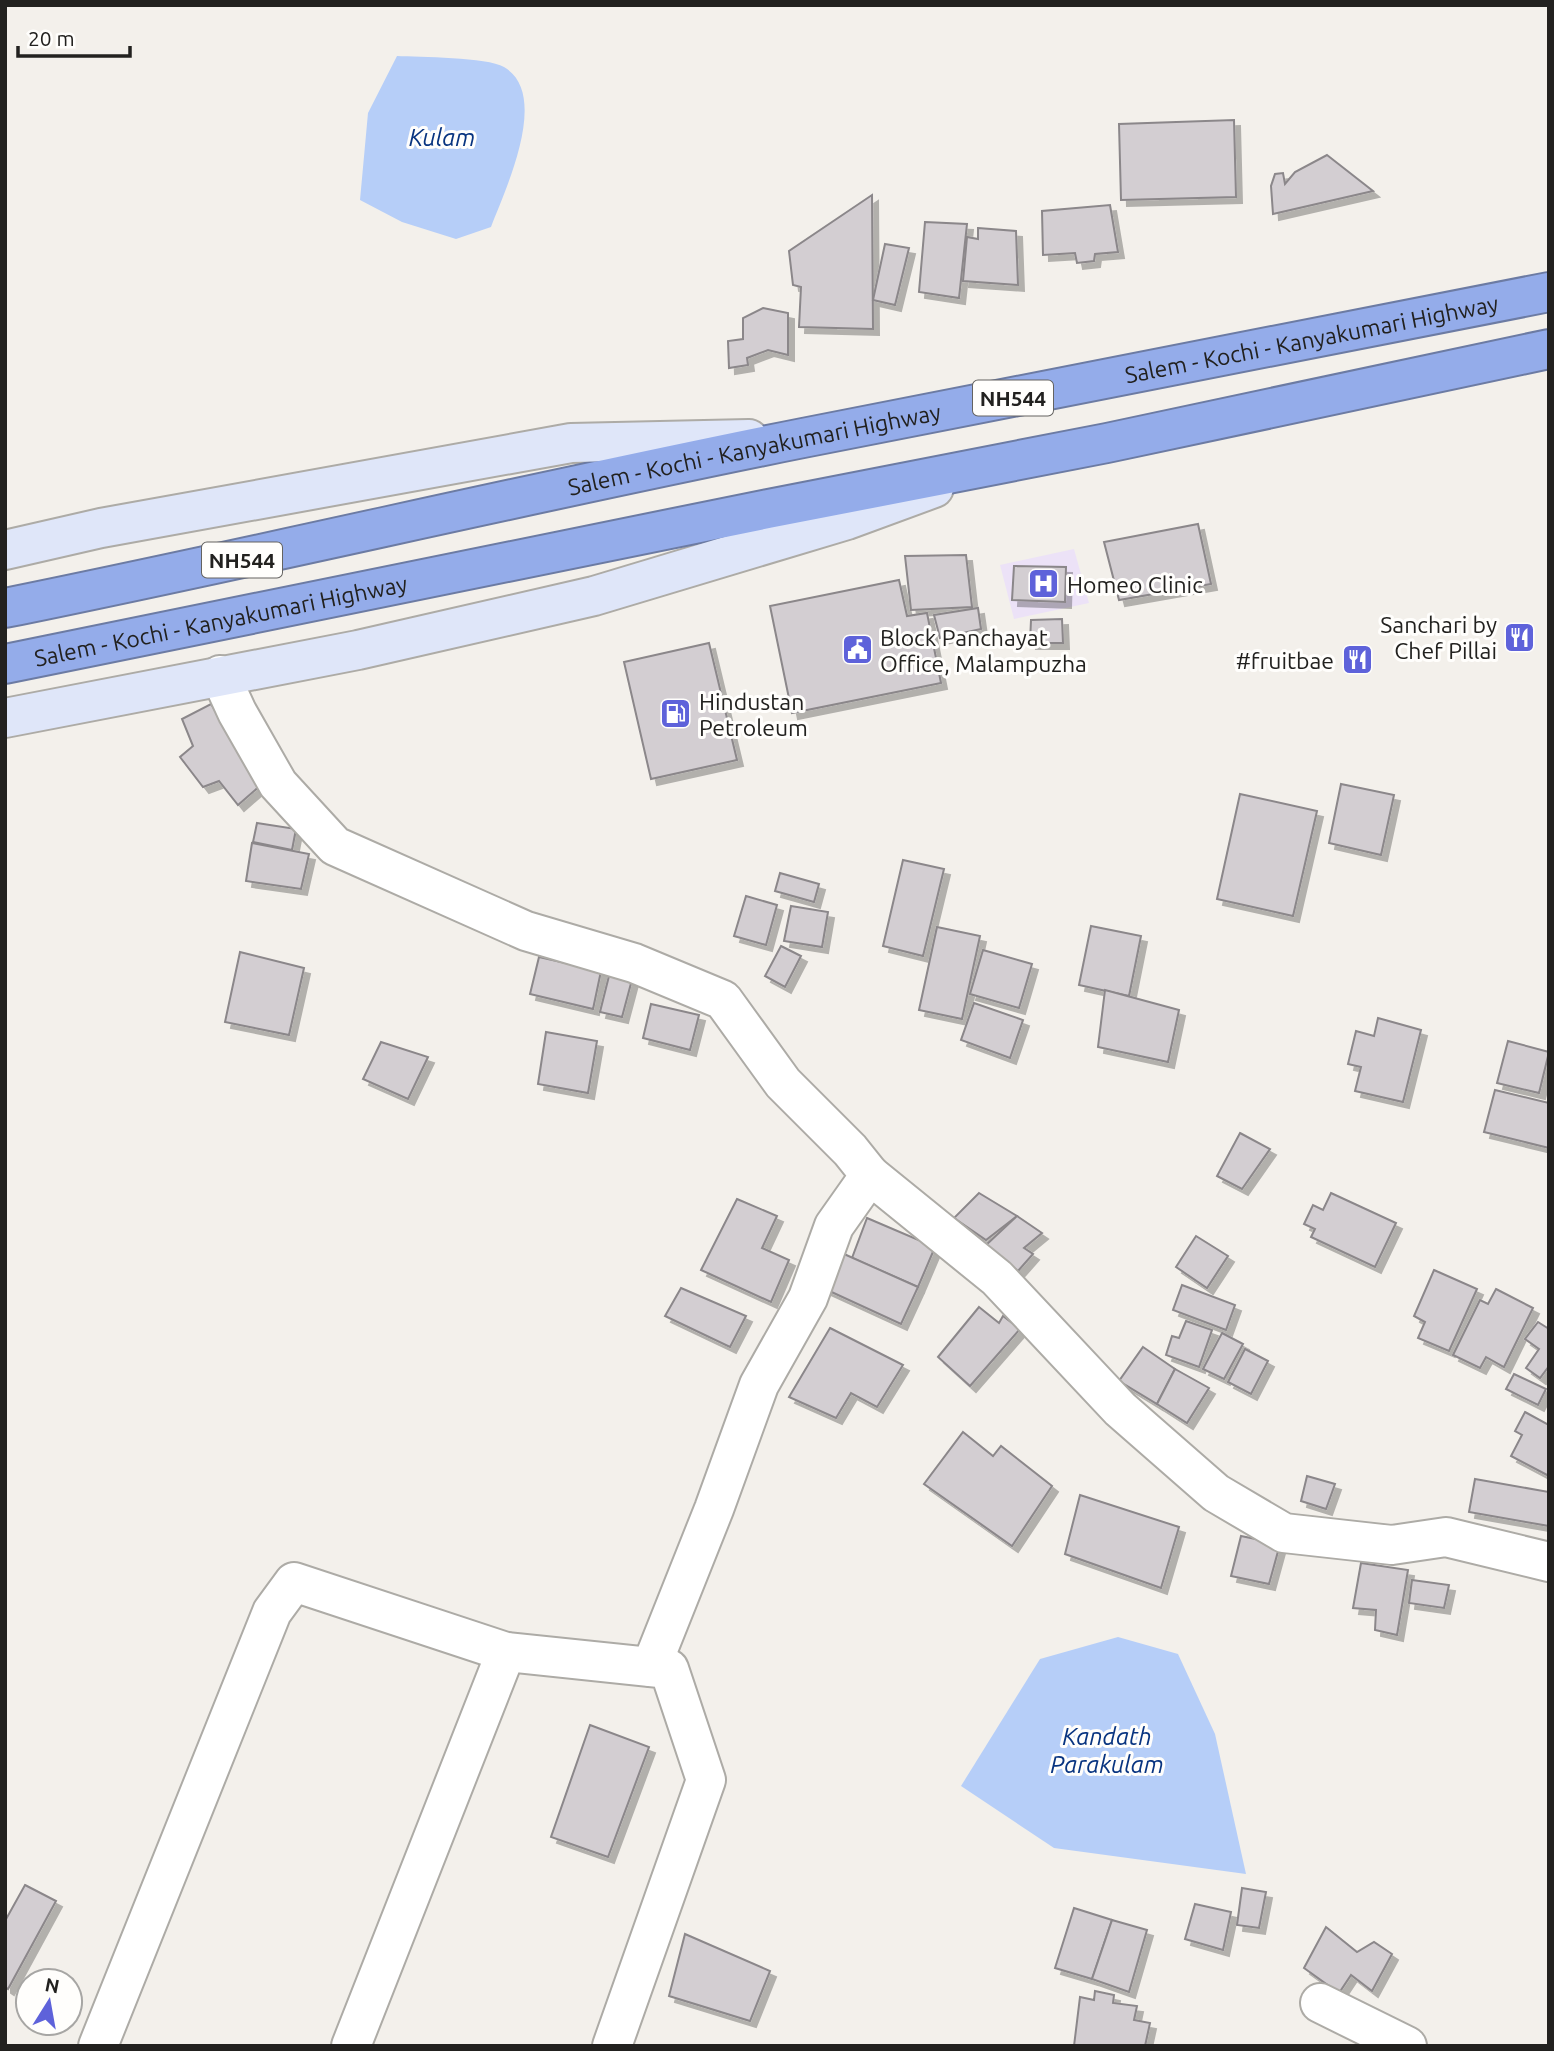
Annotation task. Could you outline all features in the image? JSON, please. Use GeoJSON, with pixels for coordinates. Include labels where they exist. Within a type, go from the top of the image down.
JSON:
{"type":"FeatureCollection","features":[{"type":"Feature","properties":{"kind":"highway","name":"Salem - Kochi - Kanyakumari Highway"},"geometry":{"type":"LineString","coordinates":[[5,608],[237,561],[803,438],[1549,292]]}},
{"type":"Feature","properties":{"kind":"highway","name":"Salem - Kochi - Kanyakumari Highway"},"geometry":{"type":"LineString","coordinates":[[5,664],[1549,349]]}},
{"type":"Feature","properties":{"kind":"street"},"geometry":{"type":"LineString","coordinates":[[5,550],[114,526],[571,443],[803,438]]}},
{"type":"Feature","properties":{"kind":"street"},"geometry":{"type":"LineString","coordinates":[[5,718],[358,650],[594,596],[847,520],[995,464]]}},
{"type":"Feature","properties":{"kind":"street"},"geometry":{"type":"LineString","coordinates":[[220,675],[237,712],[278,783],[335,846],[526,931],[634,963],[723,1000],[783,1083],[850,1150],[870,1175],[997,1278],[1119,1409],[1216,1493],[1284,1533],[1392,1545],[1446,1537],[1549,1562]]}},
{"type":"Feature","properties":{"kind":"street"},"geometry":{"type":"LineString","coordinates":[[650,1667],[714,1509],[759,1385],[808,1298],[834,1226],[870,1175]]}},
{"type":"Feature","properties":{"kind":"street"},"geometry":{"type":"LineString","coordinates":[[98,2046],[272,1612],[294,1582],[506,1652],[669,1670],[706,1780],[612,2046]]}},
{"type":"Feature","properties":{"kind":"street"},"geometry":{"type":"LineString","coordinates":[[351,2046],[506,1652]]}},
{"type":"Feature","properties":{"kind":"street"},"geometry":{"type":"LineString","coordinates":[[1320,2003],[1408,2046]]}},
{"type":"Feature","properties":{"kind":"shaded area","name":"Homeo Clinic"},"geometry":{"type":"Polygon","coordinates":[[[1074,549],[1089,603],[1014,619],[1000,565],[1074,549]]]}},
{"type":"Feature","properties":{"kind":"water","name":"Kulam"},"geometry":{"type":"Polygon","coordinates":[[[397,56],[483,61],[504,67],[518,80],[524,98],[520,143],[514,167],[491,227],[456,239],[402,222],[360,200],[368,113],[397,56]]]}},
{"type":"Feature","properties":{"kind":"water","name":"Kandath Parakulam"},"geometry":{"type":"Polygon","coordinates":[[[1118,1637],[1178,1654],[1215,1734],[1246,1874],[1054,1848],[961,1786],[1040,1659],[1118,1637]]]}},
{"type":"Feature","properties":{"kind":"building"},"geometry":{"type":"Polygon","coordinates":[[[1234,120],[1236,197],[1121,200],[1119,124],[1234,120]]]}},
{"type":"Feature","properties":{"kind":"building"},"geometry":{"type":"Polygon","coordinates":[[[1327,155],[1373,191],[1273,214],[1271,186],[1275,174],[1283,173],[1285,184],[1295,172],[1327,155]]]}},
{"type":"Feature","properties":{"kind":"building"},"geometry":{"type":"Polygon","coordinates":[[[872,195],[873,329],[799,327],[801,287],[793,285],[789,251],[872,195]]]}},
{"type":"Feature","properties":{"kind":"building"},"geometry":{"type":"Polygon","coordinates":[[[1110,205],[1118,252],[1095,254],[1094,261],[1077,263],[1075,253],[1043,255],[1042,211],[1110,205]]]}},
{"type":"Feature","properties":{"kind":"building"},"geometry":{"type":"Polygon","coordinates":[[[925,222],[967,224],[959,298],[919,292],[925,222]]]}},
{"type":"Feature","properties":{"kind":"building"},"geometry":{"type":"Polygon","coordinates":[[[978,228],[1016,231],[1018,285],[963,281],[967,237],[978,239],[978,228]]]}},
{"type":"Feature","properties":{"kind":"building"},"geometry":{"type":"Polygon","coordinates":[[[885,244],[909,248],[895,305],[873,300],[885,244]]]}},
{"type":"Feature","properties":{"kind":"building"},"geometry":{"type":"Polygon","coordinates":[[[763,308],[788,313],[788,355],[768,350],[747,358],[748,365],[729,368],[728,341],[743,339],[743,318],[763,308]]]}},
{"type":"Feature","properties":{"kind":"building"},"geometry":{"type":"Polygon","coordinates":[[[1198,524],[1211,584],[1119,600],[1104,542],[1198,524]]]}},
{"type":"Feature","properties":{"kind":"building"},"geometry":{"type":"Polygon","coordinates":[[[966,555],[972,607],[911,610],[905,556],[966,555]]]}},
{"type":"Feature","properties":{"kind":"building"},"geometry":{"type":"Polygon","coordinates":[[[1014,566],[1066,567],[1065,602],[1012,600],[1014,566]]]}},
{"type":"Feature","properties":{"kind":"building","name":"Block Panchayat Office, Malampuzha"},"geometry":{"type":"Polygon","coordinates":[[[899,580],[907,616],[927,613],[941,683],[792,713],[770,606],[899,580]]]}},
{"type":"Feature","properties":{"kind":"building"},"geometry":{"type":"Polygon","coordinates":[[[978,608],[981,629],[940,638],[934,615],[978,608]]]}},
{"type":"Feature","properties":{"kind":"building"},"geometry":{"type":"Polygon","coordinates":[[[1062,619],[1063,643],[1030,643],[1031,620],[1062,619]]]}},
{"type":"Feature","properties":{"kind":"building"},"geometry":{"type":"Polygon","coordinates":[[[709,643],[737,760],[651,779],[624,662],[709,643]]]}},
{"type":"Feature","properties":{"kind":"building"},"geometry":{"type":"Polygon","coordinates":[[[211,704],[262,784],[238,805],[219,781],[203,787],[180,757],[193,746],[182,719],[211,704]]]}},
{"type":"Feature","properties":{"kind":"building"},"geometry":{"type":"Polygon","coordinates":[[[1341,784],[1394,795],[1381,855],[1329,843],[1341,784]]]}},
{"type":"Feature","properties":{"kind":"building"},"geometry":{"type":"Polygon","coordinates":[[[1240,794],[1317,811],[1293,916],[1217,899],[1240,794]]]}},
{"type":"Feature","properties":{"kind":"building"},"geometry":{"type":"Polygon","coordinates":[[[257,823],[296,829],[292,850],[253,842],[257,823]]]}},
{"type":"Feature","properties":{"kind":"building"},"geometry":{"type":"Polygon","coordinates":[[[252,843],[309,854],[301,889],[246,881],[252,843]]]}},
{"type":"Feature","properties":{"kind":"building"},"geometry":{"type":"Polygon","coordinates":[[[903,860],[944,869],[923,956],[883,946],[903,860]]]}},
{"type":"Feature","properties":{"kind":"building"},"geometry":{"type":"Polygon","coordinates":[[[780,873],[819,884],[814,902],[775,891],[780,873]]]}},
{"type":"Feature","properties":{"kind":"building"},"geometry":{"type":"Polygon","coordinates":[[[746,896],[777,905],[766,945],[734,936],[746,896]]]}},
{"type":"Feature","properties":{"kind":"building"},"geometry":{"type":"Polygon","coordinates":[[[791,906],[828,912],[822,947],[784,941],[791,906]]]}},
{"type":"Feature","properties":{"kind":"building"},"geometry":{"type":"Polygon","coordinates":[[[1091,926],[1141,936],[1129,996],[1079,985],[1091,926]]]}},
{"type":"Feature","properties":{"kind":"building"},"geometry":{"type":"Polygon","coordinates":[[[937,927],[980,936],[962,1019],[919,1010],[937,927]]]}},
{"type":"Feature","properties":{"kind":"building"},"geometry":{"type":"Polygon","coordinates":[[[781,946],[801,956],[785,987],[765,976],[781,946]]]}},
{"type":"Feature","properties":{"kind":"building"},"geometry":{"type":"Polygon","coordinates":[[[983,950],[1032,964],[1019,1008],[970,994],[983,950]]]}},
{"type":"Feature","properties":{"kind":"building"},"geometry":{"type":"Polygon","coordinates":[[[240,952],[304,968],[289,1035],[225,1022],[240,952]]]}},
{"type":"Feature","properties":{"kind":"building"},"geometry":{"type":"Polygon","coordinates":[[[539,957],[601,971],[593,1009],[530,994],[539,957]]]}},
{"type":"Feature","properties":{"kind":"building"},"geometry":{"type":"Polygon","coordinates":[[[611,968],[634,972],[622,1017],[600,1012],[611,968]]]}},
{"type":"Feature","properties":{"kind":"building"},"geometry":{"type":"Polygon","coordinates":[[[1105,990],[1179,1010],[1168,1062],[1098,1047],[1105,990]]]}},
{"type":"Feature","properties":{"kind":"building"},"geometry":{"type":"Polygon","coordinates":[[[974,1003],[1023,1020],[1010,1058],[961,1040],[974,1003]]]}},
{"type":"Feature","properties":{"kind":"building"},"geometry":{"type":"Polygon","coordinates":[[[651,1004],[699,1015],[690,1050],[643,1038],[651,1004]]]}},
{"type":"Feature","properties":{"kind":"building"},"geometry":{"type":"Polygon","coordinates":[[[1378,1018],[1421,1030],[1403,1102],[1355,1091],[1361,1067],[1348,1064],[1356,1031],[1374,1036],[1378,1018]]]}},
{"type":"Feature","properties":{"kind":"building"},"geometry":{"type":"Polygon","coordinates":[[[546,1032],[597,1041],[588,1093],[538,1084],[546,1032]]]}},
{"type":"Feature","properties":{"kind":"building"},"geometry":{"type":"Polygon","coordinates":[[[1508,1041],[1549,1052],[1539,1093],[1497,1083],[1508,1041]]]}},
{"type":"Feature","properties":{"kind":"building"},"geometry":{"type":"Polygon","coordinates":[[[381,1042],[428,1057],[408,1099],[363,1079],[381,1042]]]}},
{"type":"Feature","properties":{"kind":"building"},"geometry":{"type":"Polygon","coordinates":[[[1495,1090],[1549,1103],[1549,1148],[1484,1132],[1495,1090]]]}},
{"type":"Feature","properties":{"kind":"building"},"geometry":{"type":"Polygon","coordinates":[[[1240,1133],[1270,1149],[1242,1189],[1217,1176],[1240,1133]]]}},
{"type":"Feature","properties":{"kind":"building"},"geometry":{"type":"Polygon","coordinates":[[[979,1193],[1017,1216],[986,1240],[954,1218],[979,1193]]]}},
{"type":"Feature","properties":{"kind":"building"},"geometry":{"type":"Polygon","coordinates":[[[1331,1193],[1396,1223],[1375,1267],[1311,1237],[1315,1229],[1304,1224],[1313,1205],[1323,1210],[1331,1193]]]}},
{"type":"Feature","properties":{"kind":"building"},"geometry":{"type":"Polygon","coordinates":[[[737,1199],[777,1216],[762,1248],[789,1260],[771,1302],[701,1270],[737,1199]]]}},
{"type":"Feature","properties":{"kind":"building"},"geometry":{"type":"Polygon","coordinates":[[[1017,1216],[1042,1233],[1024,1248],[1033,1254],[1018,1271],[985,1246],[1017,1216]]]}},
{"type":"Feature","properties":{"kind":"building"},"geometry":{"type":"Polygon","coordinates":[[[867,1218],[935,1247],[918,1287],[852,1258],[867,1218]]]}},
{"type":"Feature","properties":{"kind":"building"},"geometry":{"type":"Polygon","coordinates":[[[1196,1236],[1228,1256],[1207,1288],[1176,1267],[1196,1236]]]}},
{"type":"Feature","properties":{"kind":"building"},"geometry":{"type":"Polygon","coordinates":[[[844,1254],[918,1287],[901,1324],[825,1289],[844,1254]]]}},
{"type":"Feature","properties":{"kind":"building"},"geometry":{"type":"Polygon","coordinates":[[[1434,1270],[1477,1289],[1449,1351],[1418,1338],[1425,1322],[1414,1316],[1434,1270]]]}},
{"type":"Feature","properties":{"kind":"building"},"geometry":{"type":"Polygon","coordinates":[[[1182,1285],[1235,1305],[1226,1330],[1173,1310],[1182,1285]]]}},
{"type":"Feature","properties":{"kind":"building"},"geometry":{"type":"Polygon","coordinates":[[[681,1288],[746,1316],[730,1347],[665,1316],[681,1288]]]}},
{"type":"Feature","properties":{"kind":"building"},"geometry":{"type":"Polygon","coordinates":[[[1496,1289],[1533,1308],[1504,1367],[1486,1357],[1480,1368],[1453,1355],[1480,1300],[1488,1304],[1496,1289]]]}},
{"type":"Feature","properties":{"kind":"building"},"geometry":{"type":"Polygon","coordinates":[[[979,1307],[999,1323],[1003,1316],[1020,1329],[970,1386],[938,1357],[979,1307]]]}},
{"type":"Feature","properties":{"kind":"building"},"geometry":{"type":"Polygon","coordinates":[[[1186,1321],[1212,1330],[1199,1367],[1166,1355],[1172,1336],[1179,1338],[1186,1321]]]}},
{"type":"Feature","properties":{"kind":"building"},"geometry":{"type":"Polygon","coordinates":[[[1538,1322],[1549,1329],[1549,1366],[1540,1378],[1526,1368],[1539,1349],[1525,1339],[1538,1322]]]}},
{"type":"Feature","properties":{"kind":"building"},"geometry":{"type":"Polygon","coordinates":[[[830,1328],[903,1365],[877,1407],[851,1393],[836,1418],[789,1397],[830,1328]]]}},
{"type":"Feature","properties":{"kind":"building"},"geometry":{"type":"Polygon","coordinates":[[[1222,1333],[1243,1344],[1224,1379],[1203,1369],[1222,1333]]]}},
{"type":"Feature","properties":{"kind":"building"},"geometry":{"type":"Polygon","coordinates":[[[1143,1347],[1175,1369],[1157,1404],[1119,1381],[1143,1347]]]}},
{"type":"Feature","properties":{"kind":"building"},"geometry":{"type":"Polygon","coordinates":[[[1245,1349],[1268,1361],[1251,1394],[1228,1382],[1245,1349]]]}},
{"type":"Feature","properties":{"kind":"building"},"geometry":{"type":"Polygon","coordinates":[[[1175,1369],[1209,1388],[1187,1423],[1157,1404],[1175,1369]]]}},
{"type":"Feature","properties":{"kind":"building"},"geometry":{"type":"Polygon","coordinates":[[[1514,1374],[1546,1389],[1538,1405],[1506,1389],[1514,1374]]]}},
{"type":"Feature","properties":{"kind":"building"},"geometry":{"type":"Polygon","coordinates":[[[1525,1412],[1549,1425],[1549,1476],[1511,1456],[1522,1435],[1515,1431],[1525,1412]]]}},
{"type":"Feature","properties":{"kind":"building"},"geometry":{"type":"Polygon","coordinates":[[[963,1432],[993,1456],[1001,1446],[1052,1486],[1012,1546],[924,1484],[963,1432]]]}},
{"type":"Feature","properties":{"kind":"building"},"geometry":{"type":"Polygon","coordinates":[[[1307,1476],[1335,1484],[1326,1509],[1301,1501],[1307,1476]]]}},
{"type":"Feature","properties":{"kind":"building"},"geometry":{"type":"Polygon","coordinates":[[[1475,1479],[1549,1492],[1549,1526],[1469,1512],[1475,1479]]]}},
{"type":"Feature","properties":{"kind":"building"},"geometry":{"type":"Polygon","coordinates":[[[1080,1495],[1179,1527],[1161,1588],[1065,1554],[1080,1495]]]}},
{"type":"Feature","properties":{"kind":"building"},"geometry":{"type":"Polygon","coordinates":[[[1241,1536],[1280,1544],[1269,1584],[1231,1576],[1241,1536]]]}},
{"type":"Feature","properties":{"kind":"building"},"geometry":{"type":"Polygon","coordinates":[[[1361,1563],[1408,1570],[1397,1635],[1375,1630],[1376,1610],[1353,1608],[1361,1563]]]}},
{"type":"Feature","properties":{"kind":"building"},"geometry":{"type":"Polygon","coordinates":[[[1412,1580],[1449,1585],[1444,1608],[1409,1603],[1412,1580]]]}},
{"type":"Feature","properties":{"kind":"building"},"geometry":{"type":"Polygon","coordinates":[[[590,1725],[649,1747],[608,1857],[551,1837],[590,1725]]]}},
{"type":"Feature","properties":{"kind":"building"},"geometry":{"type":"Polygon","coordinates":[[[25,1885],[56,1901],[20,1967],[14,1967],[14,1978],[8,1989],[5,1987],[5,1921],[25,1885]]]}},
{"type":"Feature","properties":{"kind":"building"},"geometry":{"type":"Polygon","coordinates":[[[1242,1888],[1266,1892],[1259,1928],[1237,1925],[1242,1888]]]}},
{"type":"Feature","properties":{"kind":"building"},"geometry":{"type":"Polygon","coordinates":[[[1195,1904],[1231,1912],[1223,1950],[1185,1939],[1195,1904]]]}},
{"type":"Feature","properties":{"kind":"building"},"geometry":{"type":"Polygon","coordinates":[[[1074,1908],[1112,1920],[1092,1979],[1055,1968],[1074,1908]]]}},
{"type":"Feature","properties":{"kind":"building"},"geometry":{"type":"Polygon","coordinates":[[[1112,1920],[1147,1930],[1129,1992],[1092,1979],[1112,1920]]]}},
{"type":"Feature","properties":{"kind":"building"},"geometry":{"type":"Polygon","coordinates":[[[1326,1927],[1357,1952],[1374,1942],[1392,1954],[1372,1991],[1351,1975],[1339,1993],[1304,1968],[1326,1927]]]}},
{"type":"Feature","properties":{"kind":"building"},"geometry":{"type":"Polygon","coordinates":[[[685,1934],[770,1971],[750,2021],[669,1996],[685,1934]]]}},
{"type":"Feature","properties":{"kind":"building"},"geometry":{"type":"Polygon","coordinates":[[[1095,1991],[1114,1995],[1113,2003],[1137,2006],[1134,2020],[1150,2023],[1145,2046],[1074,2046],[1080,1997],[1094,2000],[1095,1991]]]}},
{"type":"Feature","properties":{"kind":"place","name":"Homeo Clinic"},"geometry":{"type":"Point","coordinates":[1044,584]}},
{"type":"Feature","properties":{"kind":"place","name":"Sanchari by Chef Pillai"},"geometry":{"type":"Point","coordinates":[1520,637]}},
{"type":"Feature","properties":{"kind":"place","name":"Block Panchayat Office, Malampuzha"},"geometry":{"type":"Point","coordinates":[857,650]}},
{"type":"Feature","properties":{"kind":"place","name":"#fruitbae"},"geometry":{"type":"Point","coordinates":[1357,660]}},
{"type":"Feature","properties":{"kind":"place","name":"Hindustan Petroleum"},"geometry":{"type":"Point","coordinates":[676,714]}}]}
